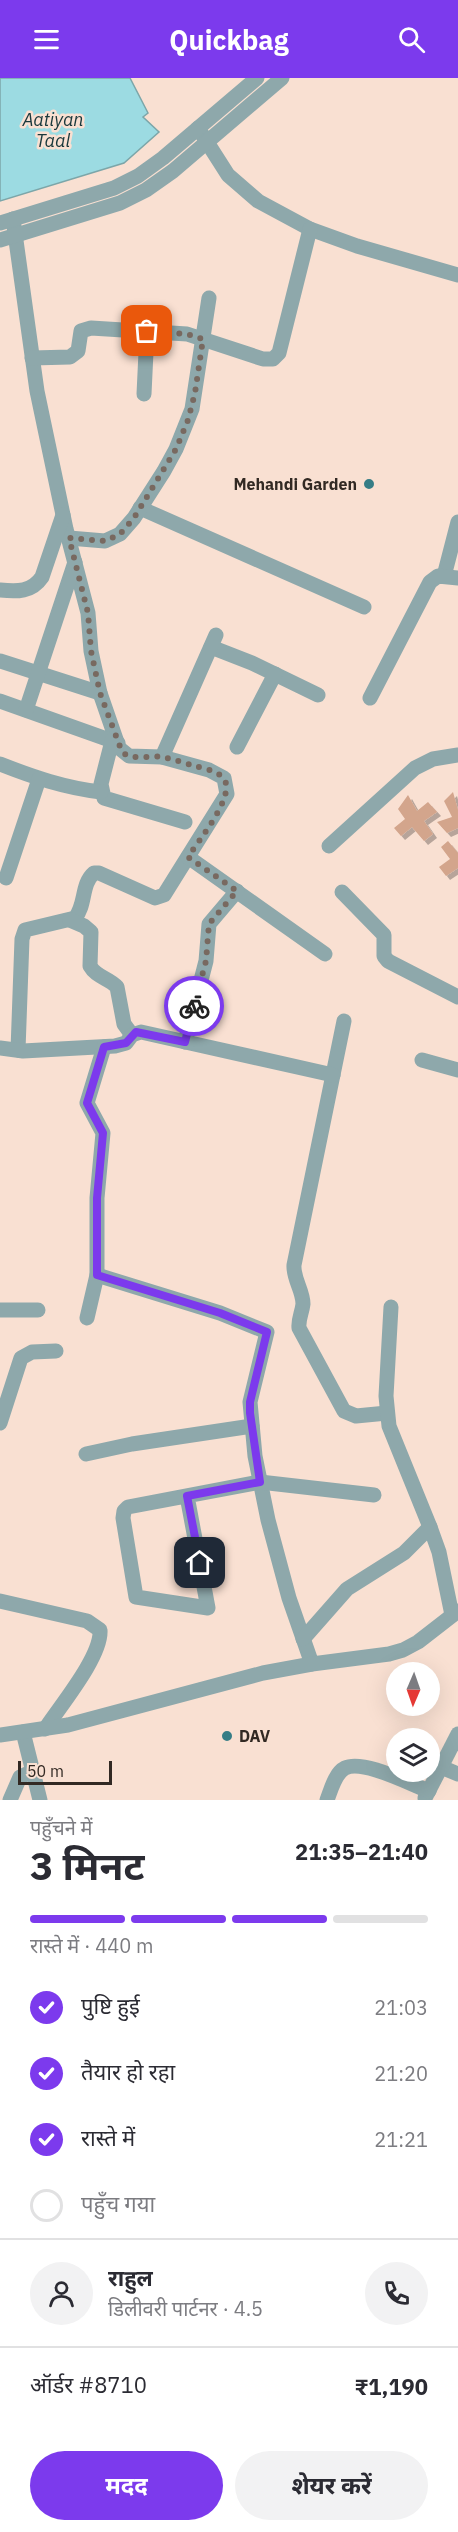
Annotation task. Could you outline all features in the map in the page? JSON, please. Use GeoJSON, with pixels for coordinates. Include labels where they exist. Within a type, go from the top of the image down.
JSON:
{"type":"FeatureCollection","features":[{"type":"Feature","properties":{"kind":"street"},"geometry":{"type":"LineString","coordinates":[[18,1050],[23,933],[25,930],[33,926],[70,920],[78,915],[87,883],[94,873],[159,898],[164,895],[223,804],[227,786],[224,778],[209,770],[162,757],[129,756],[122,752],[115,742],[100,693],[91,651],[88,613],[63,515],[37,391],[16,235],[7,221],[114,188],[138,176],[257,78]]}},
{"type":"Feature","properties":{"kind":"street"},"geometry":{"type":"LineString","coordinates":[[0,240],[120,203],[146,190],[282,78]]}},
{"type":"Feature","properties":{"kind":"street"},"geometry":{"type":"LineString","coordinates":[[198,128],[223,168],[242,189],[258,201],[310,229],[357,246],[458,275]]}},
{"type":"Feature","properties":{"kind":"street"},"geometry":{"type":"LineString","coordinates":[[32,358],[63,358],[75,355],[79,335],[84,329],[187,334],[263,359],[270,360],[277,357],[310,229]]}},
{"type":"Feature","properties":{"kind":"street"},"geometry":{"type":"LineString","coordinates":[[69,538],[96,541],[112,538],[126,529],[176,449],[188,420],[195,393],[209,298]]}},
{"type":"Feature","properties":{"kind":"street"},"geometry":{"type":"LineString","coordinates":[[144,394],[147,331]]}},
{"type":"Feature","properties":{"kind":"street"},"geometry":{"type":"LineString","coordinates":[[140,508],[364,607]]}},
{"type":"Feature","properties":{"kind":"street"},"geometry":{"type":"LineString","coordinates":[[0,590],[19,591],[37,585],[42,577],[63,515]]}},
{"type":"Feature","properties":{"kind":"street"},"geometry":{"type":"LineString","coordinates":[[370,698],[422,594],[434,578],[451,577],[458,522]]}},
{"type":"Feature","properties":{"kind":"street"},"geometry":{"type":"LineString","coordinates":[[26,710],[75,562]]}},
{"type":"Feature","properties":{"kind":"street"},"geometry":{"type":"LineString","coordinates":[[162,757],[213,641],[318,695]]}},
{"type":"Feature","properties":{"kind":"street"},"geometry":{"type":"LineString","coordinates":[[0,661],[100,693]]}},
{"type":"Feature","properties":{"kind":"street"},"geometry":{"type":"LineString","coordinates":[[237,747],[275,674]]}},
{"type":"Feature","properties":{"kind":"street"},"geometry":{"type":"LineString","coordinates":[[0,701],[115,742]]}},
{"type":"Feature","properties":{"kind":"street"},"geometry":{"type":"LineString","coordinates":[[101,792],[101,784],[115,742]]}},
{"type":"Feature","properties":{"kind":"street"},"geometry":{"type":"LineString","coordinates":[[329,846],[415,768],[433,759],[458,755]]}},
{"type":"Feature","properties":{"kind":"street"},"geometry":{"type":"LineString","coordinates":[[0,764],[67,787],[101,792],[109,801],[185,822]]}},
{"type":"Feature","properties":{"kind":"street"},"geometry":{"type":"LineString","coordinates":[[6,878],[39,779]]}},
{"type":"Feature","properties":{"kind":"street"},"geometry":{"type":"LineString","coordinates":[[188,857],[325,954]]}},
{"type":"Feature","properties":{"kind":"street"},"geometry":{"type":"LineString","coordinates":[[185,1042],[206,961],[209,924],[237,891]]}},
{"type":"Feature","properties":{"kind":"street"},"geometry":{"type":"LineString","coordinates":[[342,892],[384,935],[384,956],[388,961],[458,997]]}},
{"type":"Feature","properties":{"kind":"street"},"geometry":{"type":"LineString","coordinates":[[70,920],[91,932],[90,966],[96,974],[113,982],[117,987],[124,1024],[132,1035]]}},
{"type":"Feature","properties":{"kind":"street"},"geometry":{"type":"LineString","coordinates":[[344,1021],[294,1265],[293,1273],[303,1304],[298,1320],[299,1328],[344,1411],[356,1416],[387,1413]]}},
{"type":"Feature","properties":{"kind":"street"},"geometry":{"type":"LineString","coordinates":[[0,1047],[18,1050],[104,1047],[126,1043],[132,1035],[141,1032],[333,1076]]}},
{"type":"Feature","properties":{"kind":"street"},"geometry":{"type":"LineString","coordinates":[[87,1318],[97,1275],[97,1198],[103,1133],[87,1103],[104,1047]]}},
{"type":"Feature","properties":{"kind":"street"},"geometry":{"type":"LineString","coordinates":[[422,1060],[458,1070]]}},
{"type":"Feature","properties":{"kind":"street"},"geometry":{"type":"LineString","coordinates":[[97,1275],[220,1313],[267,1332],[250,1402],[252,1426],[268,1520],[312,1664]]}},
{"type":"Feature","properties":{"kind":"street"},"geometry":{"type":"LineString","coordinates":[[0,1735],[68,1725],[263,1673],[404,1650],[455,1613],[439,1552],[395,1442],[387,1413],[391,1307]]}},
{"type":"Feature","properties":{"kind":"street"},"geometry":{"type":"LineString","coordinates":[[0,1310],[38,1310]]}},
{"type":"Feature","properties":{"kind":"street"},"geometry":{"type":"LineString","coordinates":[[0,1423],[21,1358],[32,1352],[56,1352]]}},
{"type":"Feature","properties":{"kind":"street"},"geometry":{"type":"LineString","coordinates":[[86,1454],[132,1444],[252,1426]]}},
{"type":"Feature","properties":{"kind":"street"},"geometry":{"type":"LineString","coordinates":[[187,1496],[208,1608],[136,1598],[123,1518],[124,1511],[136,1504],[260,1482],[374,1495]]}},
{"type":"Feature","properties":{"kind":"street"},"geometry":{"type":"LineString","coordinates":[[303,1639],[347,1588],[404,1553],[430,1527]]}},
{"type":"Feature","properties":{"kind":"street"},"geometry":{"type":"LineString","coordinates":[[0,1601],[87,1621],[100,1630],[100,1639],[95,1654],[45,1729]]}},
{"type":"Feature","properties":{"kind":"street"},"geometry":{"type":"LineString","coordinates":[[23,1732],[40,1800]]}},
{"type":"Feature","properties":{"kind":"street"},"geometry":{"type":"LineString","coordinates":[[327,1800],[343,1768],[354,1766],[366,1767],[426,1796],[458,1734]]}},
{"type":"Feature","properties":{"kind":"street"},"geometry":{"type":"LineString","coordinates":[[441,1767],[458,1774]]}},
{"type":"Feature","properties":{"kind":"street"},"geometry":{"type":"LineString","coordinates":[[10,1800],[20,1777],[33,1771]]}},
{"type":"Feature","properties":{"kind":"water","name":"Aatiyan Taal"},"geometry":{"type":"Polygon","coordinates":[[[0,78],[130,78],[148,113],[143,117],[159,132],[124,163],[0,201],[0,78]]]}},
{"type":"Feature","properties":{"kind":"building"},"geometry":{"type":"Polygon","coordinates":[[[453,792],[458,810],[458,828],[447,833],[437,822],[452,817],[444,801],[453,792]]]}},
{"type":"Feature","properties":{"kind":"building"},"geometry":{"type":"Polygon","coordinates":[[[408,795],[417,811],[428,802],[437,812],[424,821],[433,834],[424,841],[412,827],[401,836],[394,828],[405,819],[398,809],[408,795]]]}},
{"type":"Feature","properties":{"kind":"building"},"geometry":{"type":"Polygon","coordinates":[[[448,841],[458,853],[458,868],[446,876],[439,867],[450,859],[441,847],[448,841]]]}},
{"type":"Feature","properties":{"kind":"way so far"},"geometry":{"type":"LineString","coordinates":[[147,331],[187,334],[203,339],[195,393],[188,420],[164,471],[126,529],[105,541],[69,538],[88,613],[91,651],[100,693],[119,748],[129,756],[162,757],[209,770],[224,778],[227,786],[223,804],[188,857],[237,891],[209,924],[206,961],[194,1006]]}},
{"type":"Feature","properties":{"kind":"place","name":"Mehandi Garden"},"geometry":{"type":"Point","coordinates":[369,484]}},
{"type":"Feature","properties":{"kind":"place","name":"DAV"},"geometry":{"type":"Point","coordinates":[227,1736]}},
{"type":"Feature","properties":{"kind":"route"},"geometry":{"type":"LineString","coordinates":[[194,1006],[185,1042],[136,1032],[122,1045],[104,1047],[87,1103],[103,1133],[97,1198],[97,1275],[220,1313],[267,1332],[250,1402],[260,1482],[187,1496],[200,1563]]}}]}
